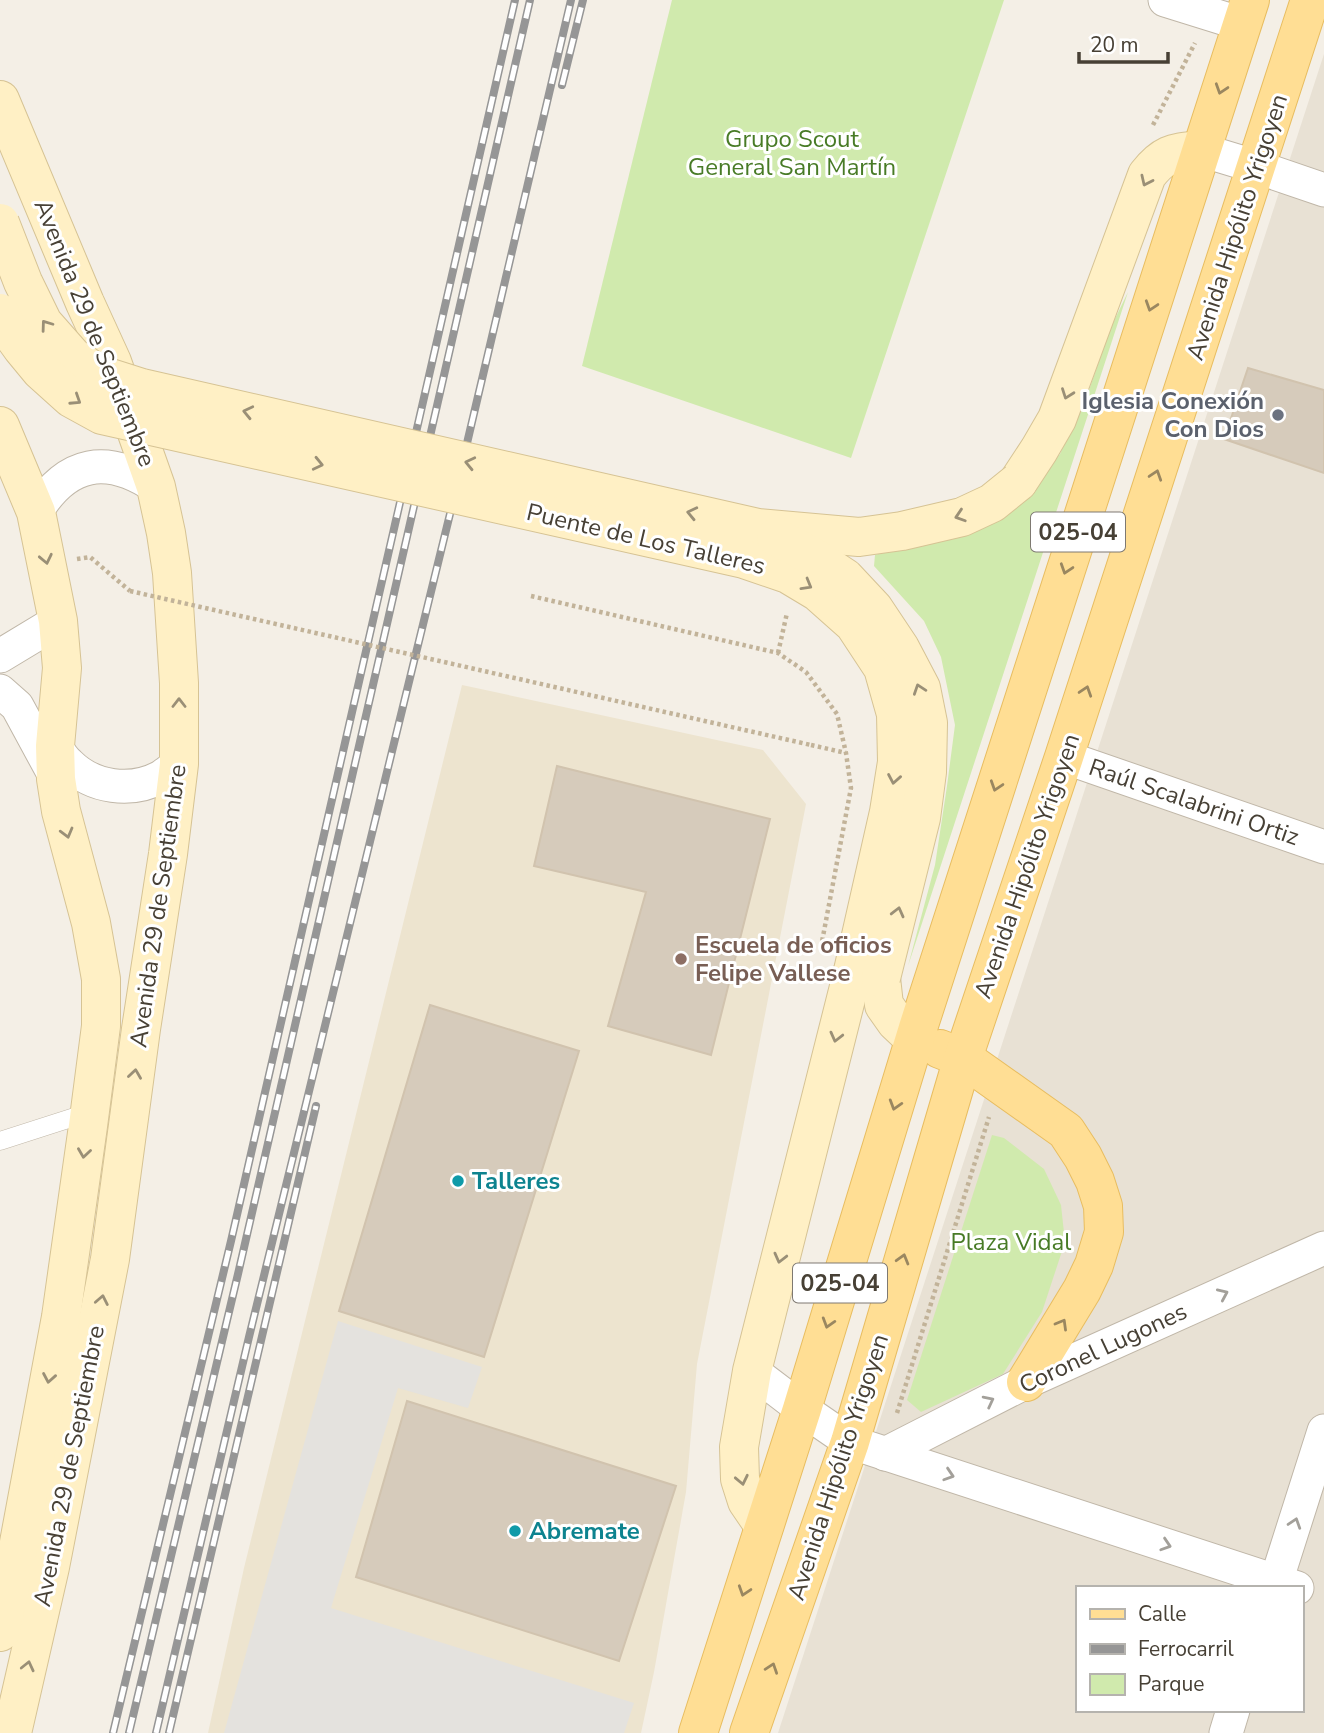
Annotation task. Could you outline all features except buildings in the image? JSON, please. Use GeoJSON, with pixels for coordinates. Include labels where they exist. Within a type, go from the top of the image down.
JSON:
{"type":"FeatureCollection","features":[{"type":"Feature","properties":{"kind":"main road","name":"Avenida Hipólito Yrigoyen"},"geometry":{"type":"LineString","coordinates":[[749,1733],[867,1448],[963,1058],[1064,757],[1310,0]]}},
{"type":"Feature","properties":{"kind":"main road","name":"Avenida Hipólito Yrigoyen"},"geometry":{"type":"LineString","coordinates":[[698,1733],[802,1409],[915,1040],[1201,150],[1234,13]]}},
{"type":"Feature","properties":{"kind":"main road","name":"Avenida 29 de Septiembre"},"geometry":{"type":"LineString","coordinates":[[0,100],[112,362],[156,486],[172,573],[179,683],[179,764],[110,1259],[50,1567],[12,1733]]}},
{"type":"Feature","properties":{"kind":"main road","name":"Puente de Los Talleres"},"geometry":{"type":"LineString","coordinates":[[0,223],[23,282],[43,323],[72,357],[98,374],[142,388],[758,528],[859,537],[902,531],[962,517],[992,503],[1018,482],[1057,419],[1147,175],[1157,162],[1174,152],[1201,150]]}},
{"type":"Feature","properties":{"kind":"main road","name":"Puente de Los Talleres"},"geometry":{"type":"LineString","coordinates":[[0,313],[7,327],[41,371],[71,398],[102,415],[744,559],[788,574],[818,592],[854,624],[883,668],[896,714],[897,762],[867,975],[896,1022],[915,1040]]}},
{"type":"Feature","properties":{"kind":"main road","name":"Avenida 29 de Septiembre"},"geometry":{"type":"LineString","coordinates":[[0,426],[36,512],[58,621],[62,668],[56,763],[61,811],[91,923],[101,979],[101,1026],[61,1317],[0,1632]]}},
{"type":"Feature","properties":{"kind":"main road","name":"Puente de Los Talleres"},"geometry":{"type":"LineString","coordinates":[[758,528],[810,555],[845,578],[874,608],[900,648],[920,688],[928,723],[927,772],[921,818],[867,975],[752,1371],[738,1447],[740,1479],[747,1501],[764,1526]]}},
{"type":"Feature","properties":{"kind":"main road"},"geometry":{"type":"LineString","coordinates":[[977,1015],[995,1047],[1044,1093],[1083,1157],[1103,1206],[1104,1232],[1094,1265],[1082,1290],[1026,1382]]}},
{"type":"Feature","properties":{"kind":"main road"},"geometry":{"type":"LineString","coordinates":[[915,1040],[963,1058],[1066,1131]]}},
{"type":"Feature","properties":{"kind":"street"},"geometry":{"type":"LineString","coordinates":[[1164,0],[1234,13]]}},
{"type":"Feature","properties":{"kind":"street"},"geometry":{"type":"LineString","coordinates":[[1201,150],[1324,190]]}},
{"type":"Feature","properties":{"kind":"street"},"geometry":{"type":"LineString","coordinates":[[36,512],[47,494],[61,480],[79,471],[99,467],[119,468],[139,475],[156,486]]}},
{"type":"Feature","properties":{"kind":"street"},"geometry":{"type":"LineString","coordinates":[[0,656],[58,621]]}},
{"type":"Feature","properties":{"kind":"street"},"geometry":{"type":"LineString","coordinates":[[0,691],[17,706],[56,763],[67,763],[83,776],[102,784],[123,787],[143,785],[163,776],[179,764]]}},
{"type":"Feature","properties":{"kind":"street","name":"Raúl Scalabrini Ortiz"},"geometry":{"type":"LineString","coordinates":[[1064,757],[1324,847]]}},
{"type":"Feature","properties":{"kind":"street","name":"Coronel Lugones"},"geometry":{"type":"LineString","coordinates":[[867,1448],[1026,1382],[1324,1248]]}},
{"type":"Feature","properties":{"kind":"street"},"geometry":{"type":"LineString","coordinates":[[752,1371],[802,1409],[867,1448],[1287,1586],[1324,1431]]}},
{"type":"Feature","properties":{"kind":"street"},"geometry":{"type":"LineString","coordinates":[[1303,1591],[1324,1597]]}},
{"type":"Feature","properties":{"kind":"street"},"geometry":{"type":"LineString","coordinates":[[1226,1733],[1232,1712]]}},
{"type":"Feature","properties":{"kind":"lane"},"geometry":{"type":"LineString","coordinates":[[0,1141],[90,1112]]}},
{"type":"Feature","properties":{"kind":"path"},"geometry":{"type":"LineString","coordinates":[[1149,132],[1234,13]]}},
{"type":"Feature","properties":{"kind":"path"},"geometry":{"type":"LineString","coordinates":[[65,561],[90,557],[130,591],[846,753],[838,713],[806,672],[778,653],[531,596]]}},
{"type":"Feature","properties":{"kind":"path"},"geometry":{"type":"LineString","coordinates":[[778,653],[788,608]]}},
{"type":"Feature","properties":{"kind":"path"},"geometry":{"type":"LineString","coordinates":[[867,1448],[999,1084]]}},
{"type":"Feature","properties":{"kind":"shaded area"},"geometry":{"type":"Polygon","coordinates":[[[1324,54],[1324,1733],[778,1733],[1324,54]]]}},
{"type":"Feature","properties":{"kind":"shaded area"},"geometry":{"type":"Polygon","coordinates":[[[462,685],[763,750],[806,804],[697,1364],[686,1492],[641,1733],[208,1733],[244,1568],[462,685]]]}},
{"type":"Feature","properties":{"kind":"shaded area"},"geometry":{"type":"Polygon","coordinates":[[[338,1321],[482,1367],[468,1408],[398,1388],[331,1608],[634,1703],[624,1733],[224,1733],[338,1321]]]}},
{"type":"Feature","properties":{"kind":"green space","name":"Grupo Scout General San Martín"},"geometry":{"type":"Polygon","coordinates":[[[672,0],[1004,0],[851,458],[582,366],[672,0]]]}},
{"type":"Feature","properties":{"kind":"green space"},"geometry":{"type":"Polygon","coordinates":[[[1128,292],[908,966],[935,865],[955,725],[941,657],[924,621],[874,566],[875,555],[899,548],[1038,481],[1060,454],[1089,390],[1111,327],[1128,292]]]}},
{"type":"Feature","properties":{"kind":"green space","name":"Plaza Vidal"},"geometry":{"type":"Polygon","coordinates":[[[992,1135],[1004,1138],[1044,1169],[1061,1205],[1065,1242],[1042,1312],[1003,1374],[921,1412],[907,1400],[992,1135]]]}},
{"type":"Feature","properties":{"kind":"railway"},"geometry":{"type":"LineString","coordinates":[[113,1733],[231,1241],[515,0]]}},
{"type":"Feature","properties":{"kind":"railway"},"geometry":{"type":"LineString","coordinates":[[129,1733],[238,1274],[530,0]]}},
{"type":"Feature","properties":{"kind":"railway"},"geometry":{"type":"LineString","coordinates":[[156,1733],[249,1337],[460,473],[571,0]]}},
{"type":"Feature","properties":{"kind":"railway"},"geometry":{"type":"LineString","coordinates":[[562,85],[583,0]]}},
{"type":"Feature","properties":{"kind":"railway"},"geometry":{"type":"LineString","coordinates":[[169,1733],[316,1106]]}},
{"type":"Feature","properties":{"kind":"place","name":"Iglesia Conexión Con Dios"},"geometry":{"type":"Point","coordinates":[1278,415]}},
{"type":"Feature","properties":{"kind":"place","name":"Escuela de oficios Felipe Vallese"},"geometry":{"type":"Point","coordinates":[681,959]}},
{"type":"Feature","properties":{"kind":"place","name":"Talleres"},"geometry":{"type":"Point","coordinates":[458,1181]}},
{"type":"Feature","properties":{"kind":"place","name":"Abremate"},"geometry":{"type":"Point","coordinates":[515,1531]}}]}
